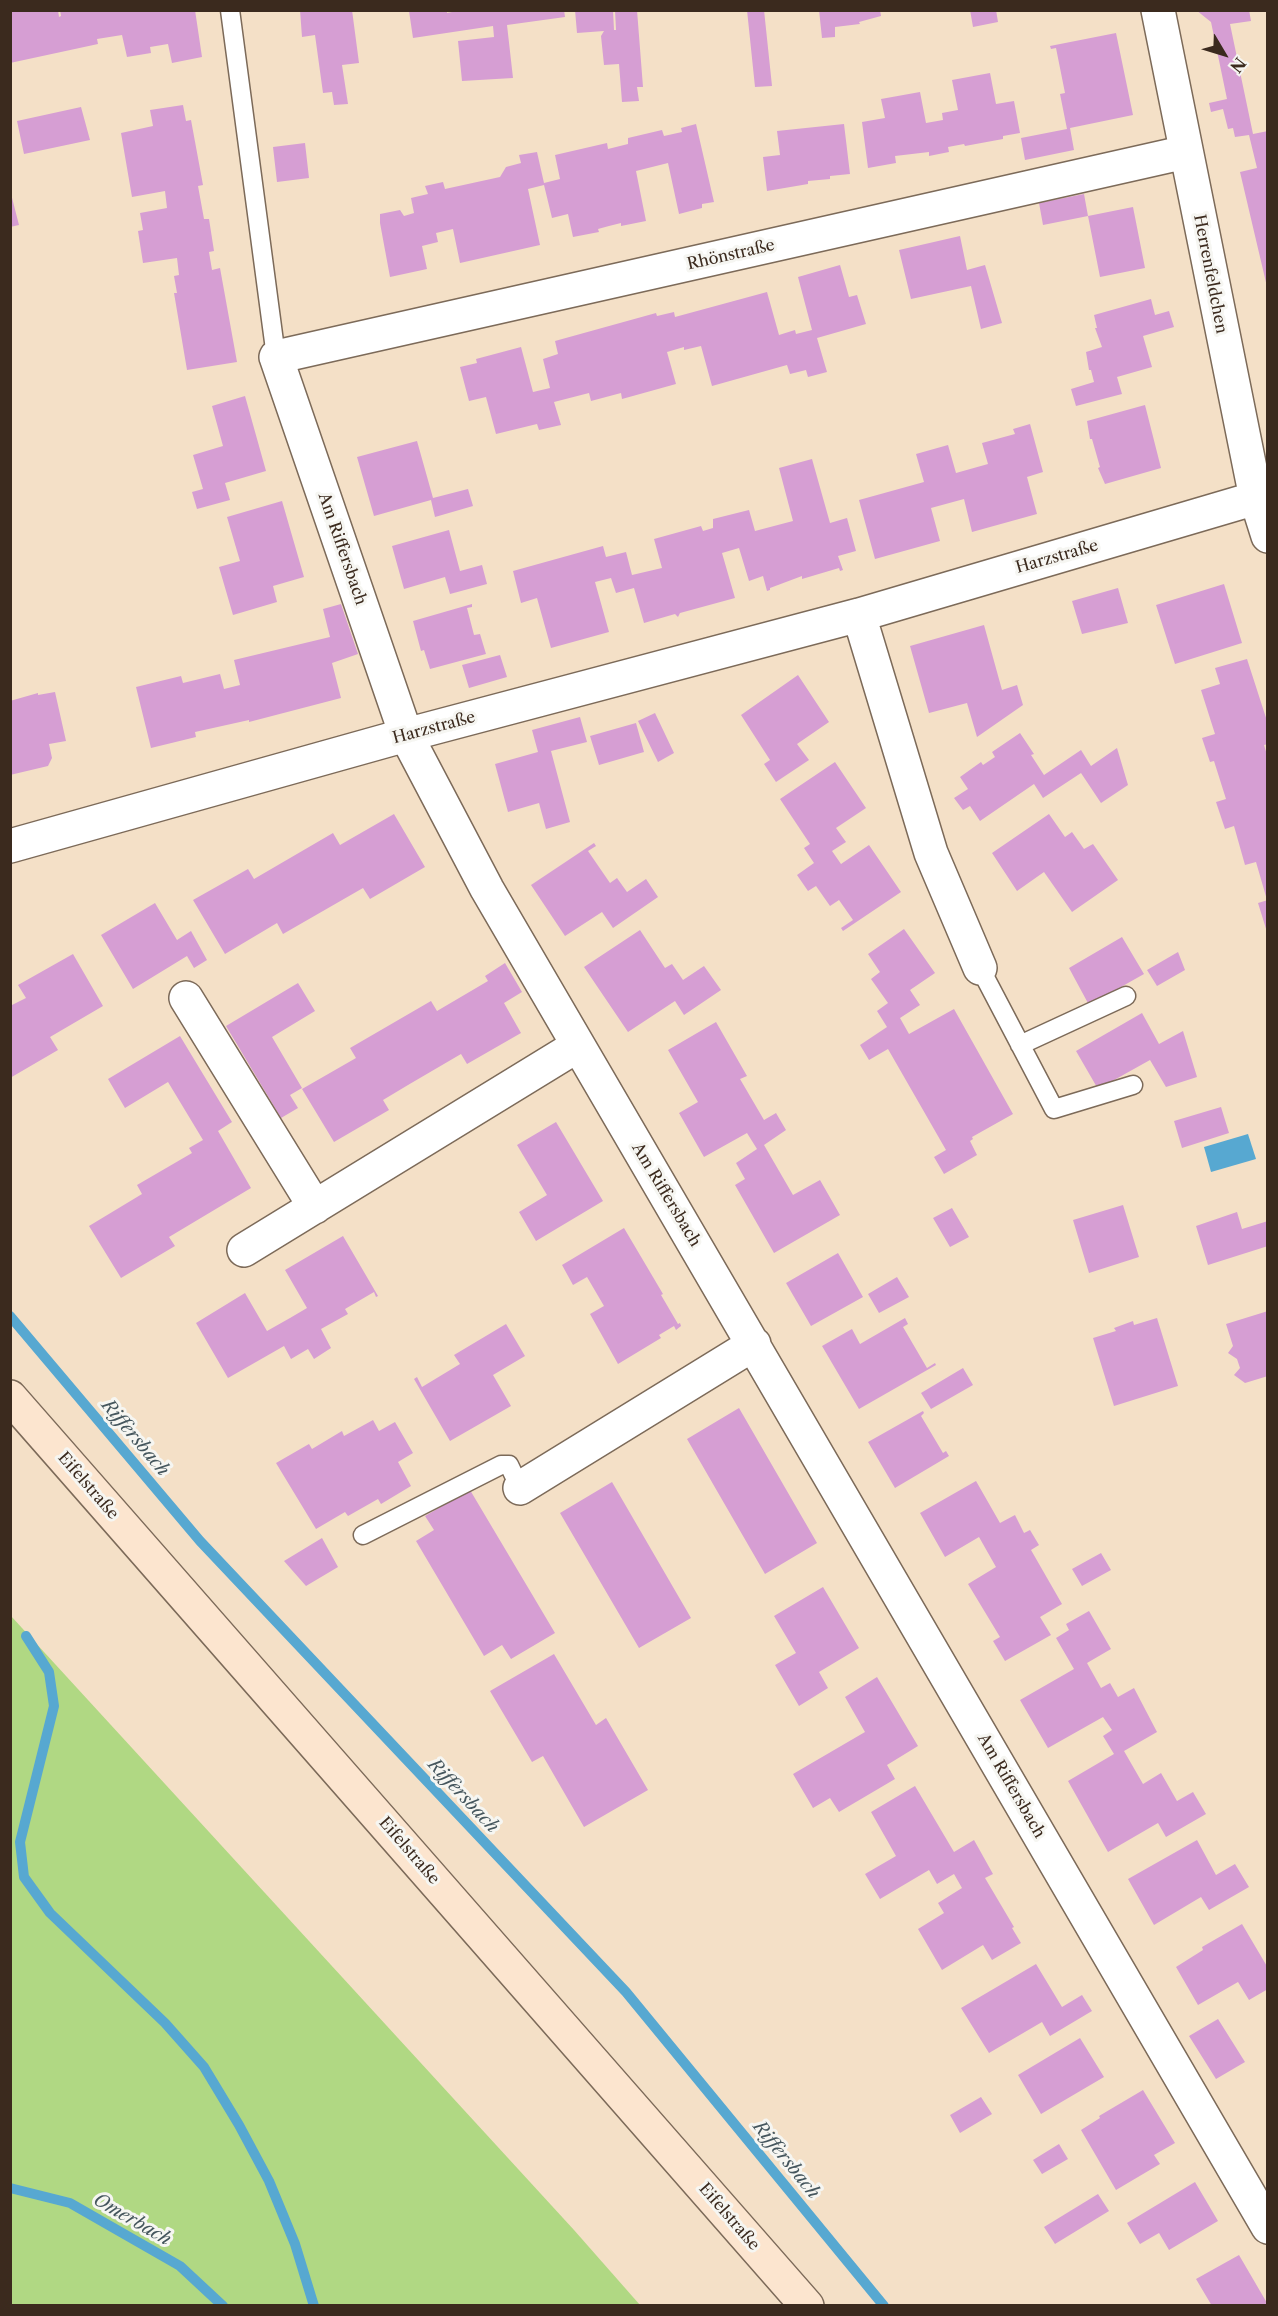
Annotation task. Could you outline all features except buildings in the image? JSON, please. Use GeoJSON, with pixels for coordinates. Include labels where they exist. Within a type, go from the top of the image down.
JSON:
{"type":"FeatureCollection","features":[{"type":"Feature","properties":{"kind":"main road","name":"Eifelstraße"},"geometry":{"type":"LineString","coordinates":[[10,1397],[807,2306]]}},
{"type":"Feature","properties":{"kind":"street","name":"Herrenfeldchen"},"geometry":{"type":"LineString","coordinates":[[1158,10],[1256,498],[1268,536]]}},
{"type":"Feature","properties":{"kind":"street","name":"Rhönstraße"},"geometry":{"type":"LineString","coordinates":[[276,357],[1186,152]]}},
{"type":"Feature","properties":{"kind":"street","name":"Am Riffersbach"},"geometry":{"type":"LineString","coordinates":[[276,357],[406,735],[487,889],[1268,2227]]}},
{"type":"Feature","properties":{"kind":"street","name":"Harzstraße"},"geometry":{"type":"LineString","coordinates":[[10,846],[406,735],[859,615],[1256,498]]}},
{"type":"Feature","properties":{"kind":"street"},"geometry":{"type":"LineString","coordinates":[[859,615],[931,853],[980,968]]}},
{"type":"Feature","properties":{"kind":"street"},"geometry":{"type":"LineString","coordinates":[[186,998],[315,1208]]}},
{"type":"Feature","properties":{"kind":"street"},"geometry":{"type":"LineString","coordinates":[[244,1250],[578,1046]]}},
{"type":"Feature","properties":{"kind":"street"},"geometry":{"type":"LineString","coordinates":[[520,1488],[754,1344]]}},
{"type":"Feature","properties":{"kind":"lane","name":"Am Riffersbach"},"geometry":{"type":"LineString","coordinates":[[230,10],[276,357]]}},
{"type":"Feature","properties":{"kind":"lane"},"geometry":{"type":"LineString","coordinates":[[980,968],[1054,1109],[1133,1085]]}},
{"type":"Feature","properties":{"kind":"lane"},"geometry":{"type":"LineString","coordinates":[[1020,1045],[1126,996]]}},
{"type":"Feature","properties":{"kind":"lane"},"geometry":{"type":"LineString","coordinates":[[363,1535],[501,1465],[509,1466],[520,1488]]}},
{"type":"Feature","properties":{"kind":"green space"},"geometry":{"type":"Polygon","coordinates":[[[11,1616],[574,2230],[640,2305],[11,2305],[11,1616]]]}},
{"type":"Feature","properties":{"kind":"water"},"geometry":{"type":"Polygon","coordinates":[[[1248,1134],[1256,1159],[1211,1172],[1204,1147],[1248,1134]]]}},
{"type":"Feature","properties":{"kind":"waterway","name":"Riffersbach"},"geometry":{"type":"LineString","coordinates":[[10,1316],[200,1541],[626,1992],[884,2306]]}},
{"type":"Feature","properties":{"kind":"waterway"},"geometry":{"type":"LineString","coordinates":[[26,1636],[49,1672],[54,1706],[20,1842],[24,1877],[50,1913],[165,2023],[204,2067],[269,2181],[295,2244],[314,2306]]}},
{"type":"Feature","properties":{"kind":"waterway","name":"Omerbach"},"geometry":{"type":"LineString","coordinates":[[10,2188],[70,2203],[180,2266],[223,2306]]}}]}
